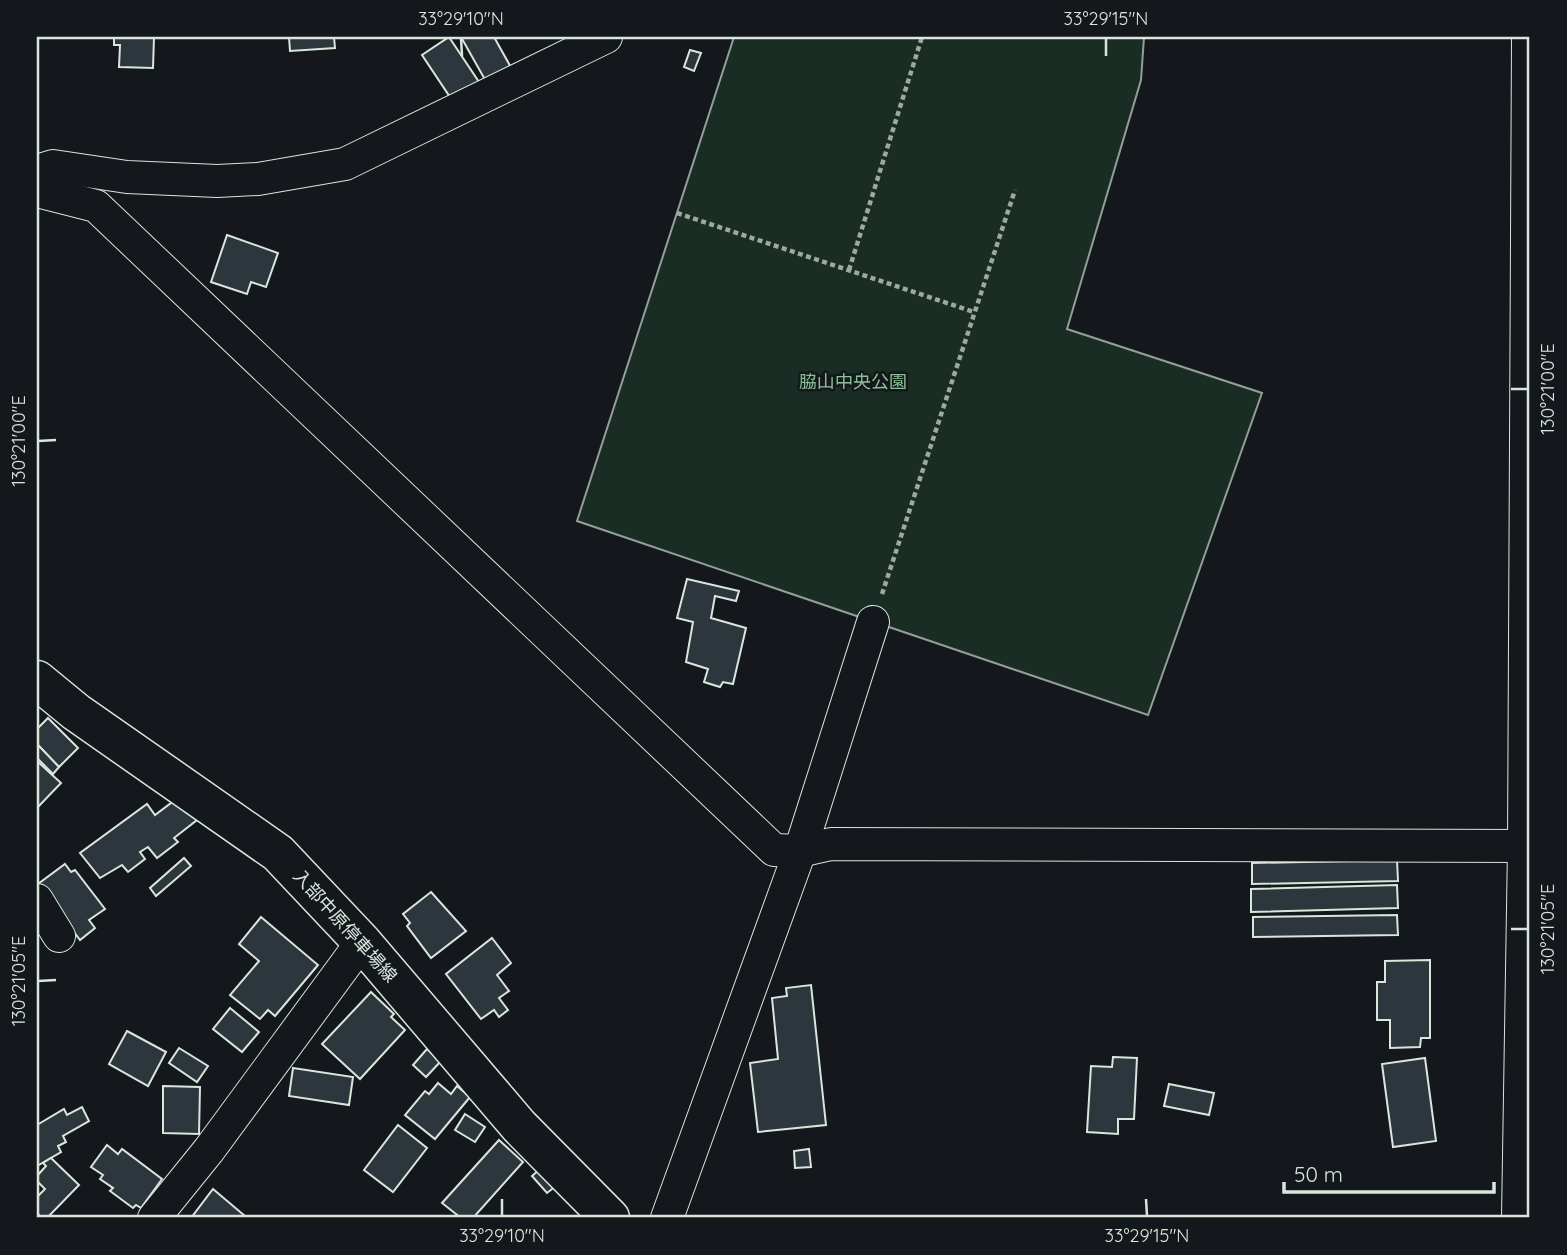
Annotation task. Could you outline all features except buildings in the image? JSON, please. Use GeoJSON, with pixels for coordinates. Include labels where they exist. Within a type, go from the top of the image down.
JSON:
{"type":"FeatureCollection","features":[{"type":"Feature","properties":{"kind":"main road","name":"入部中原停車場線"},"geometry":{"type":"LineString","coordinates":[[37,680],[278,853],[362,942],[519,1126],[610,1218]]}},
{"type":"Feature","properties":{"kind":"street"},"geometry":{"type":"LineString","coordinates":[[37,170],[53,166],[127,177],[217,181],[258,179],[345,164],[606,37]]}},
{"type":"Feature","properties":{"kind":"street"},"geometry":{"type":"LineString","coordinates":[[1518,1218],[1527,846],[1528,37]]}},
{"type":"Feature","properties":{"kind":"street"},"geometry":{"type":"LineString","coordinates":[[37,191],[96,206],[774,850],[800,851],[831,844],[1527,846]]}},
{"type":"Feature","properties":{"kind":"street"},"geometry":{"type":"LineString","coordinates":[[667,1218],[800,851],[873,622]]}},
{"type":"Feature","properties":{"kind":"street"},"geometry":{"type":"LineString","coordinates":[[37,900],[59,936]]}},
{"type":"Feature","properties":{"kind":"street"},"geometry":{"type":"LineString","coordinates":[[154,1218],[209,1150],[362,942]]}},
{"type":"Feature","properties":{"kind":"path"},"geometry":{"type":"LineString","coordinates":[[849,270],[922,37]]}},
{"type":"Feature","properties":{"kind":"path"},"geometry":{"type":"LineString","coordinates":[[873,622],[1014,190]]}},
{"type":"Feature","properties":{"kind":"path"},"geometry":{"type":"LineString","coordinates":[[677,213],[974,312]]}},
{"type":"Feature","properties":{"kind":"green space","name":"脇山中央公園"},"geometry":{"type":"Polygon","coordinates":[[[734,37],[1144,37],[1141,80],[1067,329],[1262,393],[1148,715],[577,521],[734,37]]]}}]}
